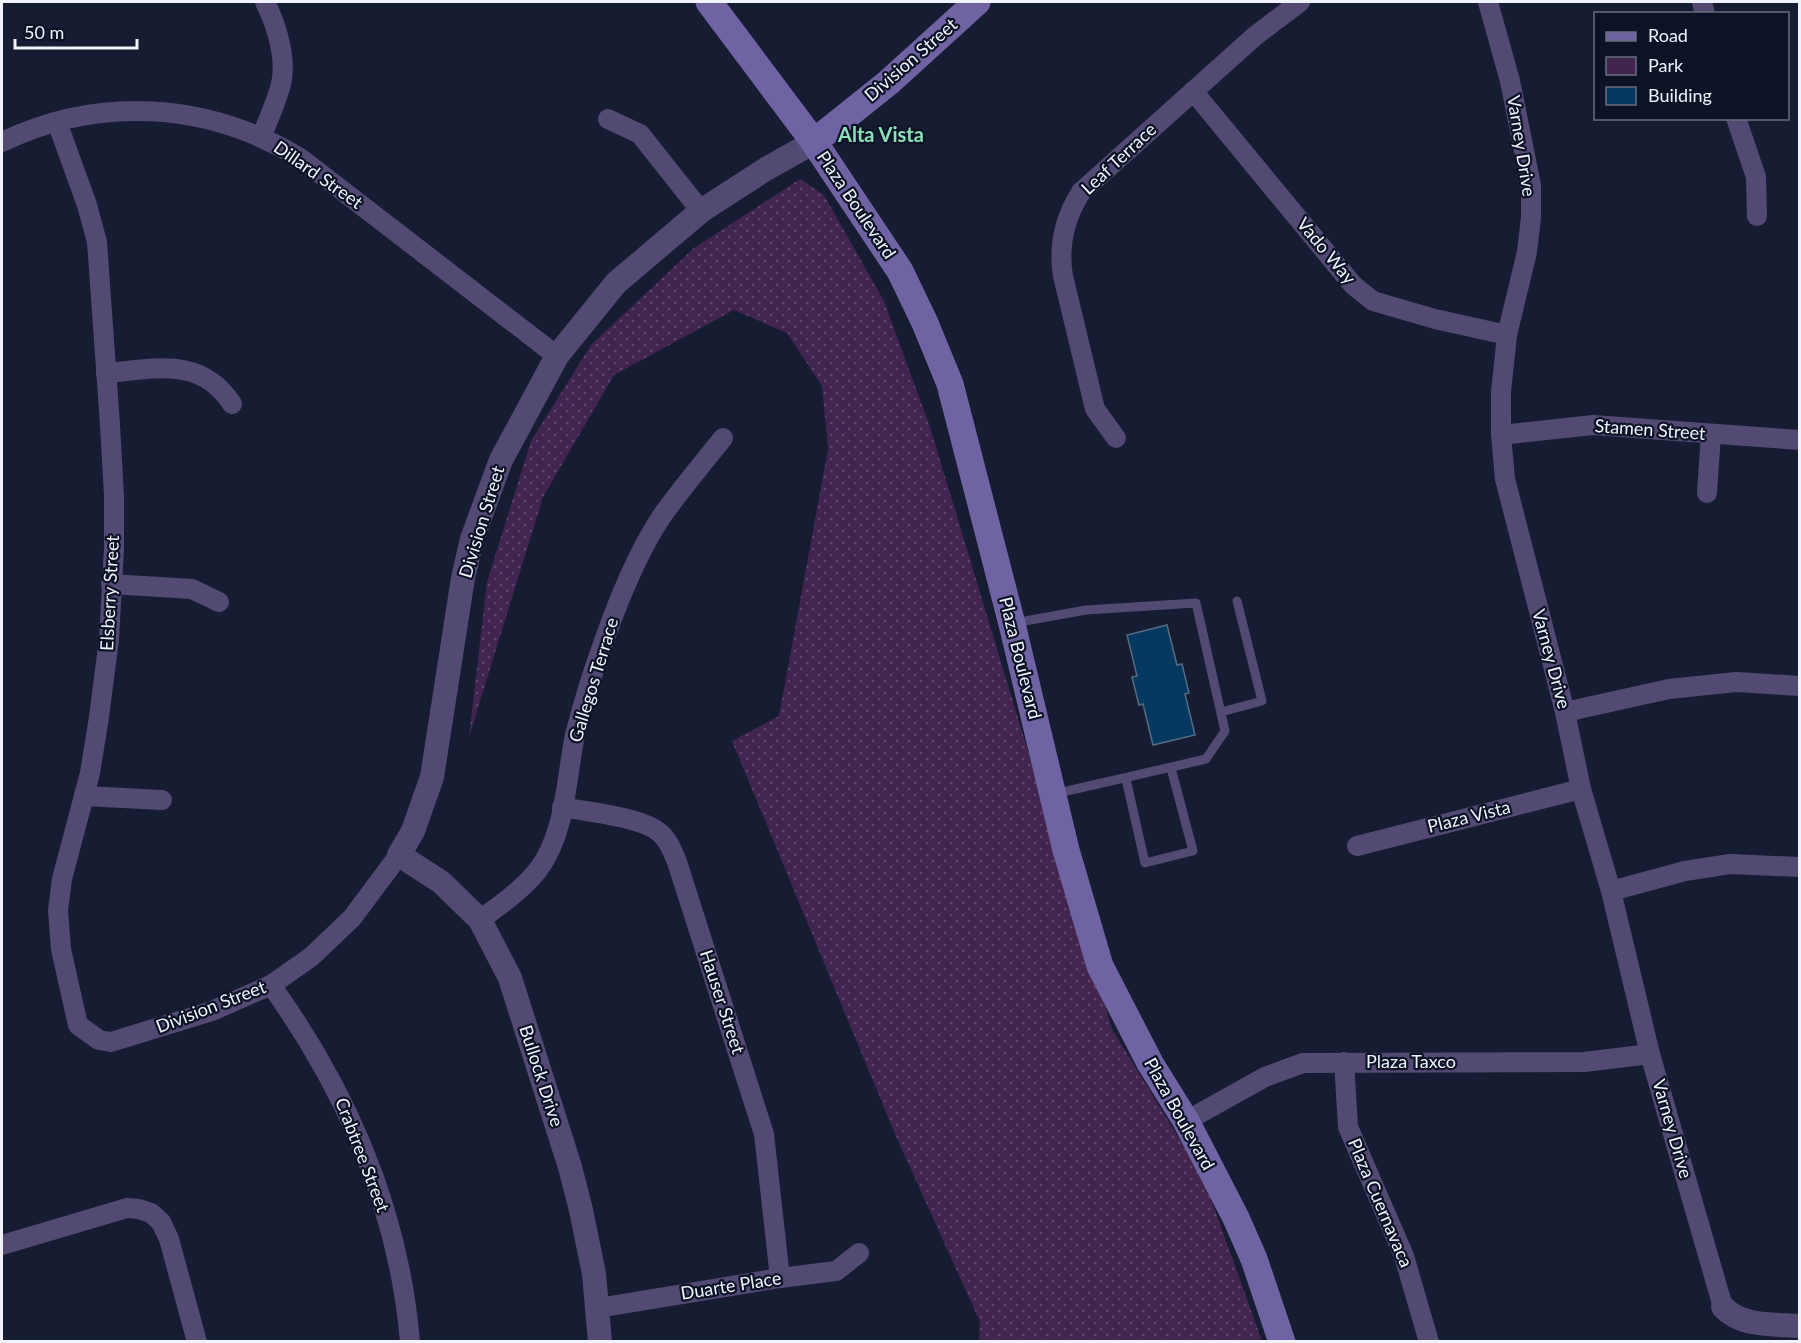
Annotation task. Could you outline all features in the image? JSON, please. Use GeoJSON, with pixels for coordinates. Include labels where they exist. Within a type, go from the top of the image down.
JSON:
{"type":"FeatureCollection","features":[{"type":"Feature","properties":{"kind":"main road","name":"Plaza Boulevard"},"geometry":{"type":"LineString","coordinates":[[710,2],[814,142],[900,271],[929,333],[950,384],[1012,624],[1066,850],[1100,966],[1150,1063],[1186,1121],[1236,1218],[1254,1259],[1282,1341]]}},
{"type":"Feature","properties":{"kind":"main road","name":"Division Street"},"geometry":{"type":"LineString","coordinates":[[814,142],[889,82],[977,2]]}},
{"type":"Feature","properties":{"kind":"street"},"geometry":{"type":"LineString","coordinates":[[261,137],[281,86],[282,67],[276,30],[265,2]]}},
{"type":"Feature","properties":{"kind":"street","name":"Leaf Terrace"},"geometry":{"type":"LineString","coordinates":[[1116,438],[1095,409],[1063,276],[1061,251],[1063,232],[1069,214],[1081,192],[1269,24],[1300,2]]}},
{"type":"Feature","properties":{"kind":"street","name":"Varney Drive"},"geometry":{"type":"LineString","coordinates":[[1488,2],[1510,81],[1531,185],[1531,217],[1527,252],[1508,335],[1501,392],[1501,435],[1506,479],[1565,712],[1581,789],[1611,891],[1650,1054],[1723,1307]]}},
{"type":"Feature","properties":{"kind":"street","name":"Vado Way"},"geometry":{"type":"LineString","coordinates":[[1193,91],[1353,285],[1373,301],[1435,319],[1508,335]]}},
{"type":"Feature","properties":{"kind":"street","name":"Dillard Street"},"geometry":{"type":"LineString","coordinates":[[2,142],[35,129],[108,112],[161,111],[212,120],[261,137],[300,158],[557,356]]}},
{"type":"Feature","properties":{"kind":"street"},"geometry":{"type":"LineString","coordinates":[[608,119],[640,134],[701,211]]}},
{"type":"Feature","properties":{"kind":"street"},"geometry":{"type":"LineString","coordinates":[[1737,120],[1756,177],[1756,216]]}},
{"type":"Feature","properties":{"kind":"street","name":"Elsberry Street"},"geometry":{"type":"LineString","coordinates":[[57,123],[87,205],[97,242],[114,496],[109,639],[102,694],[90,773],[62,879],[58,926],[78,1025],[99,1040],[111,1042]]}},
{"type":"Feature","properties":{"kind":"street","name":"Division Street"},"geometry":{"type":"LineString","coordinates":[[111,1042],[212,1011],[271,985],[311,957],[352,918],[399,855],[413,831],[432,777],[460,598],[472,539],[501,460],[557,356],[616,283],[701,211],[766,169],[814,142]]}},
{"type":"Feature","properties":{"kind":"street"},"geometry":{"type":"LineString","coordinates":[[106,373],[186,369],[212,382],[226,394],[232,404]]}},
{"type":"Feature","properties":{"kind":"street","name":"Stamen Street"},"geometry":{"type":"LineString","coordinates":[[1501,435],[1593,425],[1800,440]]}},
{"type":"Feature","properties":{"kind":"street"},"geometry":{"type":"LineString","coordinates":[[1707,493],[1712,434]]}},
{"type":"Feature","properties":{"kind":"street","name":"Gallegos Terrace"},"geometry":{"type":"LineString","coordinates":[[480,920],[515,893],[537,870],[549,852],[560,819],[585,699],[599,654],[626,587],[663,514],[723,438]]}},
{"type":"Feature","properties":{"kind":"street"},"geometry":{"type":"LineString","coordinates":[[111,584],[192,589],[219,602]]}},
{"type":"Feature","properties":{"kind":"street"},"geometry":{"type":"LineString","coordinates":[[1565,712],[1669,689],[1736,682],[1800,686]]}},
{"type":"Feature","properties":{"kind":"street","name":"Plaza Vista"},"geometry":{"type":"LineString","coordinates":[[1357,846],[1581,789]]}},
{"type":"Feature","properties":{"kind":"street"},"geometry":{"type":"LineString","coordinates":[[84,796],[162,800]]}},
{"type":"Feature","properties":{"kind":"street","name":"Hauser Street"},"geometry":{"type":"LineString","coordinates":[[562,807],[646,823],[661,833],[670,845],[764,1134],[780,1278]]}},
{"type":"Feature","properties":{"kind":"street","name":"Bullock Drive"},"geometry":{"type":"LineString","coordinates":[[399,855],[441,882],[480,920],[510,978],[570,1167],[594,1274],[600,1341]]}},
{"type":"Feature","properties":{"kind":"street"},"geometry":{"type":"LineString","coordinates":[[1611,891],[1685,871],[1730,864],[1800,867]]}},
{"type":"Feature","properties":{"kind":"street","name":"Crabtree Street"},"geometry":{"type":"LineString","coordinates":[[271,985],[314,1048],[341,1098],[364,1150],[378,1186],[397,1256],[410,1341]]}},
{"type":"Feature","properties":{"kind":"street","name":"Plaza Taxco"},"geometry":{"type":"LineString","coordinates":[[1186,1121],[1265,1077],[1303,1063],[1584,1062],[1650,1054]]}},
{"type":"Feature","properties":{"kind":"street","name":"Plaza Cuernavaca"},"geometry":{"type":"LineString","coordinates":[[1344,1062],[1348,1127],[1404,1256],[1429,1341]]}},
{"type":"Feature","properties":{"kind":"street"},"geometry":{"type":"LineString","coordinates":[[2,1245],[127,1208],[151,1213],[161,1222],[169,1239],[197,1341]]}},
{"type":"Feature","properties":{"kind":"street","name":"Duarte Place"},"geometry":{"type":"LineString","coordinates":[[598,1308],[836,1270],[860,1253]]}},
{"type":"Feature","properties":{"kind":"street"},"geometry":{"type":"LineString","coordinates":[[1723,1307],[1731,1316],[1745,1321],[1800,1326]]}},
{"type":"Feature","properties":{"kind":"lane"},"geometry":{"type":"LineString","coordinates":[[1221,712],[1262,701],[1237,602]]}},
{"type":"Feature","properties":{"kind":"lane"},"geometry":{"type":"LineString","coordinates":[[1012,624],[1086,610],[1196,603],[1224,731],[1206,759],[1052,794]]}},
{"type":"Feature","properties":{"kind":"lane"},"geometry":{"type":"LineString","coordinates":[[1126,779],[1145,863],[1192,851],[1171,768]]}},
{"type":"Feature","properties":{"kind":"green space"},"geometry":{"type":"Polygon","coordinates":[[[800,179],[824,195],[884,301],[930,427],[1112,1029],[1204,1179],[1262,1341],[979,1341],[980,1322],[895,1134],[732,741],[779,716],[828,449],[822,386],[787,333],[734,310],[614,375],[543,497],[469,737],[487,582],[531,441],[591,345],[694,248],[800,179]]]}},
{"type":"Feature","properties":{"kind":"building"},"geometry":{"type":"Polygon","coordinates":[[[1167,625],[1177,665],[1182,664],[1189,693],[1185,694],[1195,735],[1153,745],[1143,704],[1139,705],[1132,677],[1137,676],[1127,635],[1167,625]]]}},
{"type":"Feature","properties":{"kind":"district","name":"Alta Vista"},"geometry":{"type":"Point","coordinates":[881,135]}}]}
